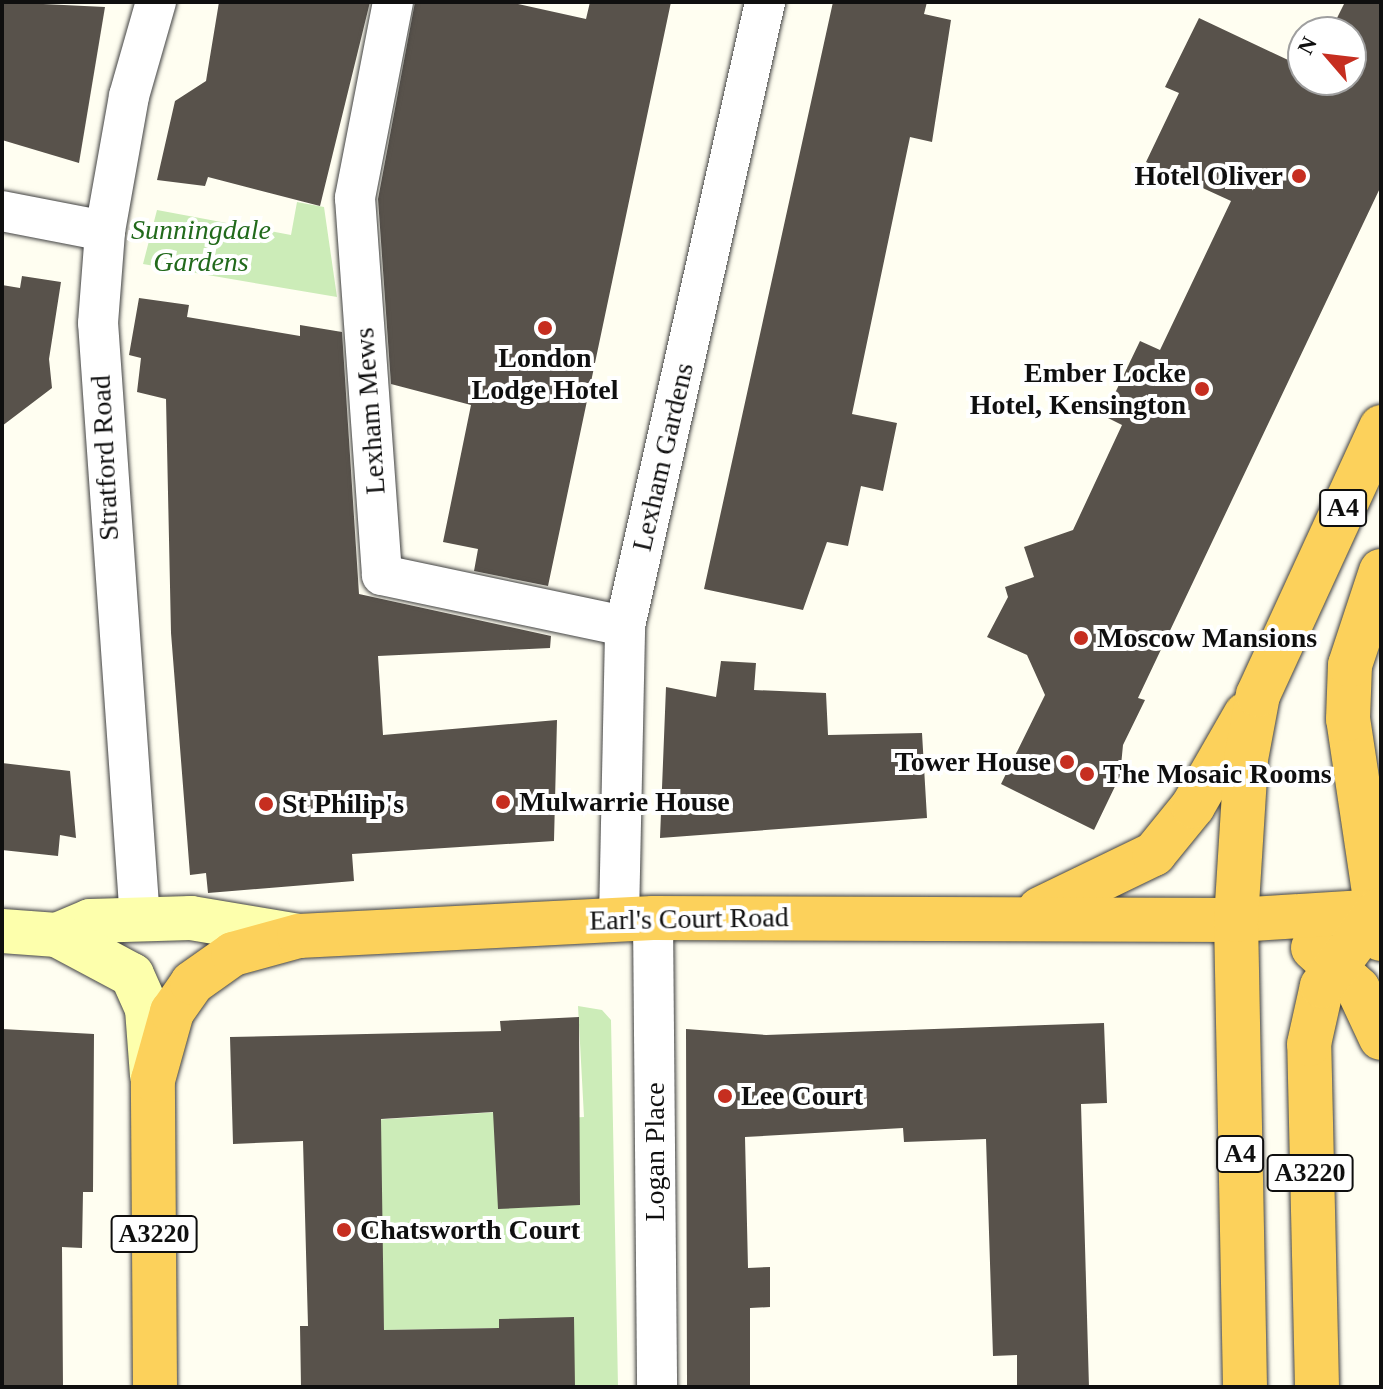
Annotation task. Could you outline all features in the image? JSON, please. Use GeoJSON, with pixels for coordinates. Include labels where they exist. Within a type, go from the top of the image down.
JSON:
{"type":"FeatureCollection","features":[{"type":"Feature","properties":{"kind":"highway","name":"A4"},"geometry":{"type":"LineString","coordinates":[[1015,918],[1105,884],[1154,854],[1193,806],[1258,695],[1381,427]]}},
{"type":"Feature","properties":{"kind":"highway"},"geometry":{"type":"LineString","coordinates":[[1380,922],[1348,719],[1354,651],[1381,571]]}},
{"type":"Feature","properties":{"kind":"highway","name":"A4"},"geometry":{"type":"LineString","coordinates":[[1245,1387],[1236,920],[1258,695]]}},
{"type":"Feature","properties":{"kind":"highway","name":"Earl's Court Road"},"geometry":{"type":"LineString","coordinates":[[299,936],[636,919],[1015,918],[1380,922]]}},
{"type":"Feature","properties":{"kind":"highway"},"geometry":{"type":"LineString","coordinates":[[1236,920],[1298,939],[1334,963],[1358,989],[1381,1038]]}},
{"type":"Feature","properties":{"kind":"highway","name":"A3220"},"geometry":{"type":"LineString","coordinates":[[1317,1387],[1307,1071],[1314,1014],[1334,963],[1380,922]]}},
{"type":"Feature","properties":{"kind":"highway","name":"A3220"},"geometry":{"type":"LineString","coordinates":[[155,1387],[153,1080],[172,1012],[192,983],[233,954],[299,936]]}},
{"type":"Feature","properties":{"kind":"main road","name":"Earl's Court Road"},"geometry":{"type":"LineString","coordinates":[[2,931],[57,935],[90,921],[191,918],[299,936]]}},
{"type":"Feature","properties":{"kind":"main road"},"geometry":{"type":"LineString","coordinates":[[57,935],[132,975],[147,1009],[153,1080]]}},
{"type":"Feature","properties":{"kind":"street","name":"Stratford Road"},"geometry":{"type":"LineString","coordinates":[[140,920],[101,421],[105,231],[129,96],[156,2]]}},
{"type":"Feature","properties":{"kind":"street","name":"Lexham Mews"},"geometry":{"type":"LineString","coordinates":[[393,2],[355,198],[382,575],[625,626]]}},
{"type":"Feature","properties":{"kind":"street","name":"Lexham Gardens"},"geometry":{"type":"LineString","coordinates":[[636,919],[625,626],[765,2]]}},
{"type":"Feature","properties":{"kind":"street"},"geometry":{"type":"LineString","coordinates":[[2,211],[105,231]]}},
{"type":"Feature","properties":{"kind":"street","name":"Logan Place"},"geometry":{"type":"LineString","coordinates":[[636,919],[657,1387]]}},
{"type":"Feature","properties":{"kind":"green space","name":"Sunningdale Gardens"},"geometry":{"type":"Polygon","coordinates":[[[297,202],[324,207],[337,297],[143,264],[157,210],[291,235],[297,202]]]}},
{"type":"Feature","properties":{"kind":"green space"},"geometry":{"type":"Polygon","coordinates":[[[578,1006],[602,1010],[611,1020],[618,1387],[575,1387],[499,1328],[384,1330],[372,1120],[514,1111],[515,1121],[584,1117],[578,1006]]]}},
{"type":"Feature","properties":{"kind":"building"},"geometry":{"type":"Polygon","coordinates":[[[2,2],[105,7],[79,163],[2,140],[2,2]]]}},
{"type":"Feature","properties":{"kind":"building"},"geometry":{"type":"Polygon","coordinates":[[[219,2],[370,2],[320,206],[208,177],[205,186],[157,180],[175,101],[206,81],[219,2]]]}},
{"type":"Feature","properties":{"kind":"building"},"geometry":{"type":"Polygon","coordinates":[[[415,2],[509,2],[586,19],[590,2],[671,2],[548,586],[474,571],[478,549],[443,542],[471,405],[391,384],[378,199],[415,2]]]}},
{"type":"Feature","properties":{"kind":"building"},"geometry":{"type":"Polygon","coordinates":[[[833,2],[927,2],[924,14],[951,20],[932,142],[910,137],[852,414],[897,423],[883,491],[861,486],[848,546],[827,542],[803,610],[704,589],[833,2]]]}},
{"type":"Feature","properties":{"kind":"building"},"geometry":{"type":"Polygon","coordinates":[[[1345,2],[1381,2],[1381,186],[1138,698],[1145,700],[1123,745],[1120,776],[1094,830],[1001,784],[1045,695],[1027,655],[987,637],[1008,597],[1005,587],[1034,577],[1024,547],[1073,530],[1122,425],[1104,416],[1140,341],[1160,350],[1231,201],[1146,162],[1179,93],[1165,87],[1199,18],[1287,59],[1287,96],[1367,96],[1367,16],[1338,16],[1345,2]]]}},
{"type":"Feature","properties":{"kind":"building"},"geometry":{"type":"Polygon","coordinates":[[[22,276],[61,282],[49,359],[52,388],[2,426],[2,285],[20,288],[22,276]]]}},
{"type":"Feature","properties":{"kind":"building"},"geometry":{"type":"Polygon","coordinates":[[[139,298],[189,305],[187,317],[300,336],[300,325],[342,332],[359,594],[551,636],[550,648],[378,656],[383,735],[557,720],[554,841],[352,854],[354,881],[208,893],[206,873],[190,875],[171,633],[166,399],[137,392],[141,358],[129,355],[139,298]]]}},
{"type":"Feature","properties":{"kind":"building"},"geometry":{"type":"Polygon","coordinates":[[[721,661],[756,663],[754,690],[826,693],[828,735],[922,733],[927,818],[660,838],[666,687],[716,697],[721,661]]]}},
{"type":"Feature","properties":{"kind":"building"},"geometry":{"type":"Polygon","coordinates":[[[2,763],[70,771],[76,838],[60,835],[58,856],[2,850],[2,763]]]}},
{"type":"Feature","properties":{"kind":"building","name":"Chatsworth Court"},"geometry":{"type":"Polygon","coordinates":[[[579,1017],[580,1205],[498,1209],[493,1112],[381,1119],[384,1330],[499,1328],[499,1319],[574,1317],[575,1387],[301,1387],[300,1326],[308,1326],[303,1141],[233,1144],[230,1037],[501,1031],[500,1021],[579,1017]]]}},
{"type":"Feature","properties":{"kind":"building"},"geometry":{"type":"Polygon","coordinates":[[[1104,1023],[1107,1103],[1081,1104],[1089,1387],[1017,1387],[1017,1355],[993,1356],[986,1139],[904,1142],[903,1128],[745,1137],[748,1268],[770,1267],[770,1307],[750,1308],[750,1387],[687,1387],[686,1029],[766,1035],[1104,1023]]]}},
{"type":"Feature","properties":{"kind":"building"},"geometry":{"type":"Polygon","coordinates":[[[2,1029],[94,1034],[93,1192],[83,1192],[82,1248],[62,1247],[63,1387],[2,1387],[2,1029]]]}},
{"type":"Feature","properties":{"kind":"place","name":"Hotel Oliver"},"geometry":{"type":"Point","coordinates":[1299,176]}},
{"type":"Feature","properties":{"kind":"place","name":"London Lodge Hotel"},"geometry":{"type":"Point","coordinates":[545,328]}},
{"type":"Feature","properties":{"kind":"place","name":"Ember Locke Hotel, Kensington"},"geometry":{"type":"Point","coordinates":[1202,389]}},
{"type":"Feature","properties":{"kind":"place","name":"Moscow Mansions"},"geometry":{"type":"Point","coordinates":[1081,638]}},
{"type":"Feature","properties":{"kind":"place","name":"Tower House"},"geometry":{"type":"Point","coordinates":[1067,762]}},
{"type":"Feature","properties":{"kind":"place","name":"The Mosaic Rooms"},"geometry":{"type":"Point","coordinates":[1087,774]}},
{"type":"Feature","properties":{"kind":"place","name":"Mulwarrie House"},"geometry":{"type":"Point","coordinates":[503,802]}},
{"type":"Feature","properties":{"kind":"place","name":"St Philip's"},"geometry":{"type":"Point","coordinates":[266,804]}},
{"type":"Feature","properties":{"kind":"place","name":"Lee Court"},"geometry":{"type":"Point","coordinates":[725,1096]}},
{"type":"Feature","properties":{"kind":"place","name":"Chatsworth Court"},"geometry":{"type":"Point","coordinates":[344,1230]}}]}
